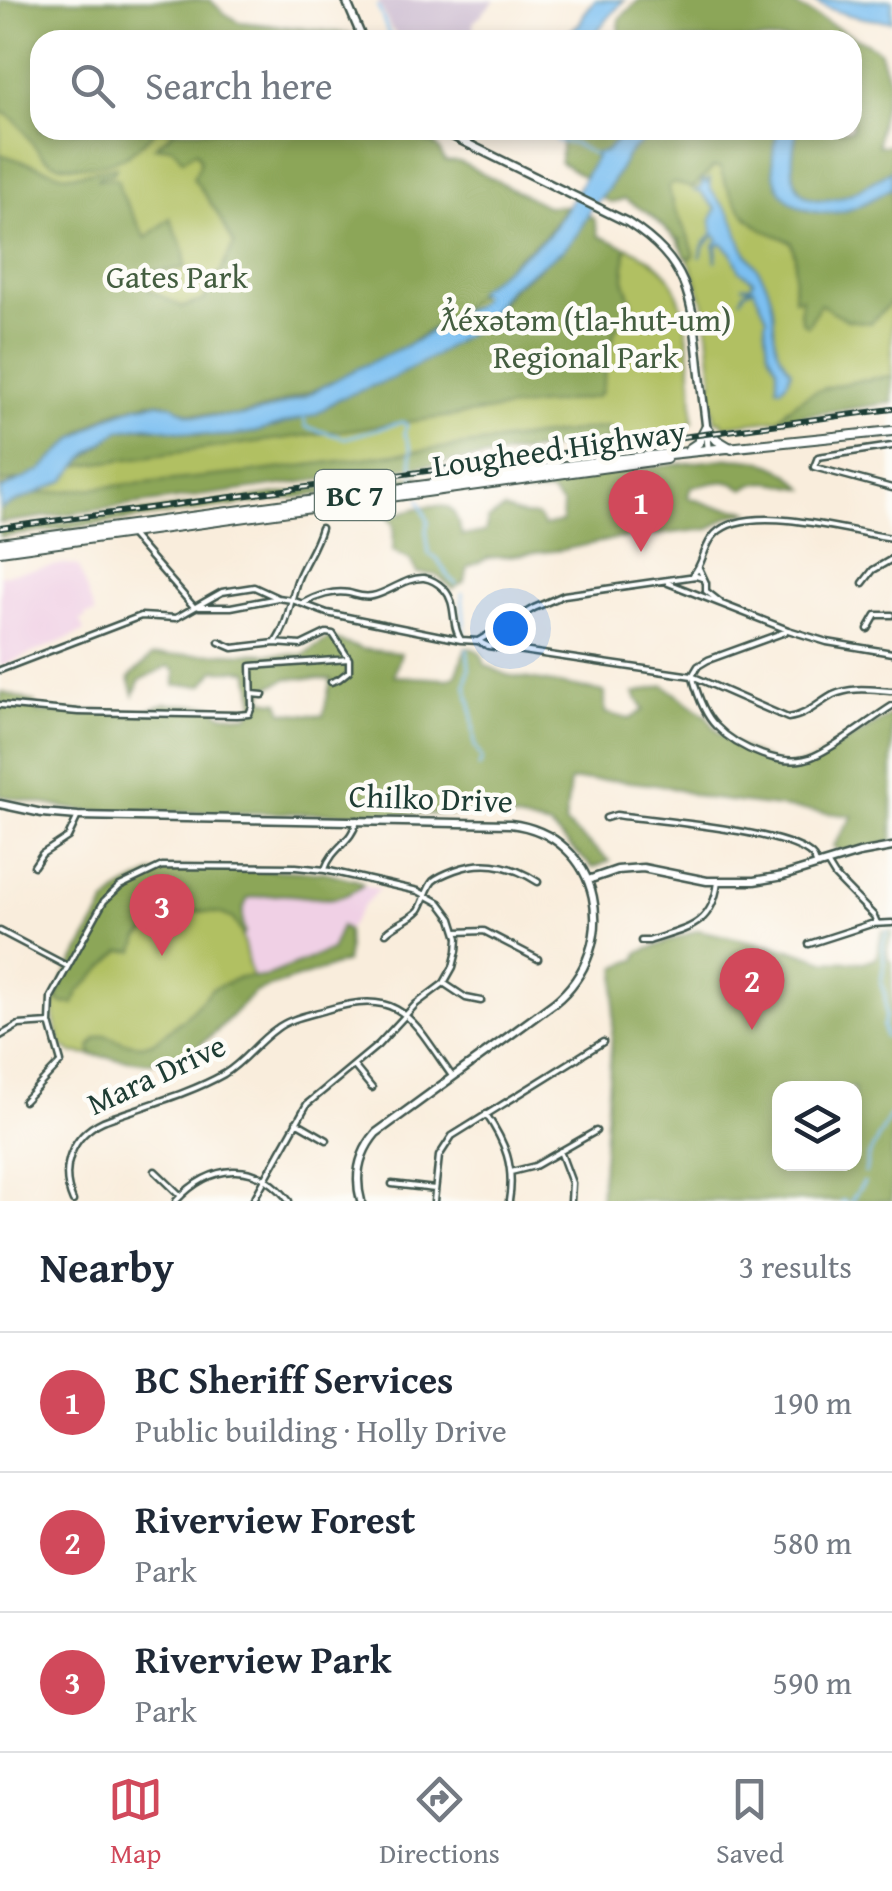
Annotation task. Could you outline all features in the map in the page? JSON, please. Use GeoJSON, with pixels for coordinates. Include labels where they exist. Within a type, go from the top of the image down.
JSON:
{"type":"FeatureCollection","features":[{"type":"Feature","properties":{"kind":"main road"},"geometry":{"type":"LineString","coordinates":[[683,452],[698,442],[706,428],[732,448]]}},
{"type":"Feature","properties":{"kind":"main road","name":"Lougheed Highway"},"geometry":{"type":"LineString","coordinates":[[0,542],[683,452],[892,431]]}},
{"type":"Feature","properties":{"kind":"main road","name":"Lougheed Highway"},"geometry":{"type":"LineString","coordinates":[[0,551],[709,451]]}},
{"type":"Feature","properties":{"kind":"street"},"geometry":{"type":"LineString","coordinates":[[346,0],[359,30]]}},
{"type":"Feature","properties":{"kind":"street"},"geometry":{"type":"LineString","coordinates":[[460,140],[612,214],[664,251],[689,294],[709,451]]}},
{"type":"Feature","properties":{"kind":"street"},"geometry":{"type":"LineString","coordinates":[[892,446],[818,457],[814,467],[892,488]]}},
{"type":"Feature","properties":{"kind":"street"},"geometry":{"type":"LineString","coordinates":[[689,591],[686,584],[699,568],[706,544],[719,530],[736,522],[758,518],[892,538]]}},
{"type":"Feature","properties":{"kind":"street"},"geometry":{"type":"LineString","coordinates":[[275,643],[321,528]]}},
{"type":"Feature","properties":{"kind":"street"},"geometry":{"type":"LineString","coordinates":[[131,535],[194,608]]}},
{"type":"Feature","properties":{"kind":"street"},"geometry":{"type":"LineString","coordinates":[[864,583],[873,570],[892,559]]}},
{"type":"Feature","properties":{"kind":"street"},"geometry":{"type":"LineString","coordinates":[[699,568],[706,590]]}},
{"type":"Feature","properties":{"kind":"street"},"geometry":{"type":"LineString","coordinates":[[304,605],[305,601],[336,592],[376,596],[426,578],[449,594],[454,628],[461,640]]}},
{"type":"Feature","properties":{"kind":"street"},"geometry":{"type":"LineString","coordinates":[[478,641],[564,595],[702,578]]}},
{"type":"Feature","properties":{"kind":"street"},"geometry":{"type":"LineString","coordinates":[[664,582],[788,630],[827,642],[892,653]]}},
{"type":"Feature","properties":{"kind":"street"},"geometry":{"type":"LineString","coordinates":[[0,670],[140,616],[176,618],[226,591],[254,587],[326,612],[488,646],[692,676],[788,718],[800,717],[847,690],[892,691]]}},
{"type":"Feature","properties":{"kind":"street"},"geometry":{"type":"LineString","coordinates":[[262,590],[266,599],[262,602]]}},
{"type":"Feature","properties":{"kind":"street"},"geometry":{"type":"LineString","coordinates":[[697,595],[706,590]]}},
{"type":"Feature","properties":{"kind":"street"},"geometry":{"type":"LineString","coordinates":[[706,590],[724,605]]}},
{"type":"Feature","properties":{"kind":"street"},"geometry":{"type":"LineString","coordinates":[[226,591],[223,600],[231,606]]}},
{"type":"Feature","properties":{"kind":"street"},"geometry":{"type":"LineString","coordinates":[[194,608],[278,598]]}},
{"type":"Feature","properties":{"kind":"street"},"geometry":{"type":"LineString","coordinates":[[868,628],[876,614],[892,615]]}},
{"type":"Feature","properties":{"kind":"street"},"geometry":{"type":"LineString","coordinates":[[692,676],[708,660],[788,630]]}},
{"type":"Feature","properties":{"kind":"street"},"geometry":{"type":"LineString","coordinates":[[219,642],[233,648],[275,643],[301,645],[326,633],[333,634],[349,660],[348,671],[331,682]]}},
{"type":"Feature","properties":{"kind":"street"},"geometry":{"type":"LineString","coordinates":[[0,705],[78,712],[249,714],[252,666],[349,660]]}},
{"type":"Feature","properties":{"kind":"street"},"geometry":{"type":"LineString","coordinates":[[692,676],[712,723],[732,740],[786,761],[814,757],[892,706]]}},
{"type":"Feature","properties":{"kind":"street"},"geometry":{"type":"LineString","coordinates":[[252,694],[263,695]]}},
{"type":"Feature","properties":{"kind":"street","name":"Chilko Drive"},"geometry":{"type":"LineString","coordinates":[[0,804],[42,814],[78,816],[521,825],[562,846],[588,880]]}},
{"type":"Feature","properties":{"kind":"street"},"geometry":{"type":"LineString","coordinates":[[606,818],[616,815],[778,840],[807,852],[817,866]]}},
{"type":"Feature","properties":{"kind":"street"},"geometry":{"type":"LineString","coordinates":[[34,866],[42,854],[70,835],[78,816]]}},
{"type":"Feature","properties":{"kind":"street"},"geometry":{"type":"LineString","coordinates":[[324,870],[332,853],[352,834],[357,820]]}},
{"type":"Feature","properties":{"kind":"street"},"geometry":{"type":"LineString","coordinates":[[360,1201],[358,1171],[371,1139],[386,1124],[554,1003],[576,980],[588,960],[595,932],[595,905],[588,880],[617,870],[643,868],[718,882],[774,878],[892,847]]}},
{"type":"Feature","properties":{"kind":"street"},"geometry":{"type":"LineString","coordinates":[[827,863],[877,923]]}},
{"type":"Feature","properties":{"kind":"street"},"geometry":{"type":"LineString","coordinates":[[24,1101],[60,1064],[50,1022],[52,994],[100,907],[125,882],[175,864],[296,866],[410,888],[435,899],[447,910],[457,932],[455,963],[444,983],[416,1004],[378,1046],[310,1101],[253,1201]]}},
{"type":"Feature","properties":{"kind":"street"},"geometry":{"type":"LineString","coordinates":[[386,933],[416,912],[432,882],[463,867],[496,865],[517,870],[538,882]]}},
{"type":"Feature","properties":{"kind":"street"},"geometry":{"type":"LineString","coordinates":[[641,941],[650,942],[703,918],[714,904],[718,882]]}},
{"type":"Feature","properties":{"kind":"street"},"geometry":{"type":"LineString","coordinates":[[808,944],[877,923],[892,923]]}},
{"type":"Feature","properties":{"kind":"street"},"geometry":{"type":"LineString","coordinates":[[0,931],[67,966]]}},
{"type":"Feature","properties":{"kind":"street"},"geometry":{"type":"LineString","coordinates":[[457,932],[484,931],[538,959]]}},
{"type":"Feature","properties":{"kind":"street"},"geometry":{"type":"LineString","coordinates":[[444,983],[466,998],[481,1001]]}},
{"type":"Feature","properties":{"kind":"street","name":"Mara Drive"},"geometry":{"type":"LineString","coordinates":[[74,1201],[67,1180],[70,1156],[78,1139],[95,1125],[216,1078],[291,1021],[364,1001],[387,1005],[406,1016]]}},
{"type":"Feature","properties":{"kind":"street"},"geometry":{"type":"LineString","coordinates":[[406,1016],[452,1076]]}},
{"type":"Feature","properties":{"kind":"street"},"geometry":{"type":"LineString","coordinates":[[0,1036],[19,1025],[50,1022]]}},
{"type":"Feature","properties":{"kind":"street"},"geometry":{"type":"LineString","coordinates":[[434,1201],[438,1160],[458,1130],[603,1042]]}},
{"type":"Feature","properties":{"kind":"street"},"geometry":{"type":"LineString","coordinates":[[354,1066],[372,1088]]}},
{"type":"Feature","properties":{"kind":"street"},"geometry":{"type":"LineString","coordinates":[[486,1114],[504,1145],[511,1172],[508,1201]]}},
{"type":"Feature","properties":{"kind":"street"},"geometry":{"type":"LineString","coordinates":[[296,1122],[327,1140]]}},
{"type":"Feature","properties":{"kind":"street"},"geometry":{"type":"LineString","coordinates":[[511,1172],[530,1168],[596,1131]]}},
{"type":"Feature","properties":{"kind":"street"},"geometry":{"type":"LineString","coordinates":[[560,1151],[572,1183],[571,1201]]}},
{"type":"Feature","properties":{"kind":"street"},"geometry":{"type":"LineString","coordinates":[[155,1171],[181,1196]]}},
{"type":"Feature","properties":{"kind":"street"},"geometry":{"type":"LineString","coordinates":[[176,1201],[200,1180],[218,1172],[239,1171],[265,1179],[289,1201]]}},
{"type":"Feature","properties":{"kind":"street"},"geometry":{"type":"LineString","coordinates":[[392,1184],[435,1189]]}},
{"type":"Feature","properties":{"kind":"shaded area"},"geometry":{"type":"Polygon","coordinates":[[[378,0],[495,0],[473,23],[473,30],[390,27],[378,0]]]}},
{"type":"Feature","properties":{"kind":"shaded area"},"geometry":{"type":"Polygon","coordinates":[[[64,564],[78,566],[95,614],[80,620],[84,632],[0,666],[0,575],[64,564]]]}},
{"type":"Feature","properties":{"kind":"shaded area"},"geometry":{"type":"Polygon","coordinates":[[[258,869],[324,872],[379,889],[347,931],[346,962],[255,992],[235,905],[258,869]]]}},
{"type":"Feature","properties":{"kind":"green space"},"geometry":{"type":"Polygon","coordinates":[[[0,0],[210,0],[240,22],[313,30],[30,30],[30,140],[19,124],[0,111],[0,0]]]}},
{"type":"Feature","properties":{"kind":"green space"},"geometry":{"type":"Polygon","coordinates":[[[639,0],[786,0],[842,30],[620,30],[619,19],[639,0]]]}},
{"type":"Feature","properties":{"kind":"green space","name":"Gates Park"},"geometry":{"type":"Polygon","coordinates":[[[0,32],[30,32],[30,140],[433,140],[443,162],[639,253],[662,269],[677,293],[691,369],[693,422],[678,433],[607,441],[608,433],[0,515],[22,480],[0,488],[0,482],[24,479],[72,444],[84,451],[38,338],[0,397],[0,32]],[[296,416],[148,422],[111,439],[206,439],[255,433],[296,416]]]}},
{"type":"Feature","properties":{"kind":"green space"},"geometry":{"type":"Polygon","coordinates":[[[862,41],[879,50],[889,80],[878,146],[892,145],[892,170],[856,191],[818,200],[799,189],[793,155],[795,140],[862,140],[862,41]]]}},
{"type":"Feature","properties":{"kind":"green space"},"geometry":{"type":"Polygon","coordinates":[[[30,140],[145,140],[126,156],[96,165],[61,165],[37,150],[30,140]]]}},
{"type":"Feature","properties":{"kind":"green space","name":"Gates Park"},"geometry":{"type":"Polygon","coordinates":[[[164,140],[422,140],[438,148],[445,161],[460,162],[546,206],[566,206],[544,237],[469,302],[402,348],[317,389],[237,416],[189,413],[164,403],[149,402],[111,413],[80,433],[40,472],[0,482],[0,154],[61,174],[116,167],[113,174],[98,180],[117,178],[146,238],[170,218],[184,251],[185,268],[145,271],[149,290],[183,307],[205,300],[209,280],[220,273],[234,244],[193,178],[200,162],[196,151],[183,160],[172,147],[155,147],[164,140]]]}},
{"type":"Feature","properties":{"kind":"green space"},"geometry":{"type":"Polygon","coordinates":[[[617,140],[605,152],[595,153],[584,177],[560,162],[562,141],[617,140]]]}},
{"type":"Feature","properties":{"kind":"green space"},"geometry":{"type":"Polygon","coordinates":[[[644,140],[776,140],[778,187],[805,210],[841,211],[892,188],[892,301],[871,323],[847,320],[820,304],[808,326],[800,314],[802,298],[794,299],[795,258],[791,242],[747,217],[730,193],[720,168],[714,167],[693,188],[674,183],[668,187],[694,253],[692,258],[685,257],[680,239],[652,216],[625,199],[612,203],[600,197],[628,154],[644,140]]]}},
{"type":"Feature","properties":{"kind":"green space","name":"ƛ̓éxətəm (tla-hut-um) Regional Park"},"geometry":{"type":"Polygon","coordinates":[[[648,140],[763,140],[892,184],[892,394],[788,408],[779,419],[724,426],[715,421],[703,301],[691,265],[670,227],[673,200],[656,173],[629,163],[595,174],[648,140]]]}},
{"type":"Feature","properties":{"kind":"green space"},"geometry":{"type":"Polygon","coordinates":[[[587,215],[594,218],[599,236],[626,247],[624,279],[636,315],[615,329],[601,393],[596,397],[76,466],[117,431],[175,427],[198,435],[276,427],[392,377],[489,319],[514,286],[565,243],[587,215]]]}},
{"type":"Feature","properties":{"kind":"green space"},"geometry":{"type":"Polygon","coordinates":[[[892,376],[892,403],[779,419],[802,398],[816,392],[892,376]]]}},
{"type":"Feature","properties":{"kind":"green space"},"geometry":{"type":"Polygon","coordinates":[[[608,427],[607,441],[0,523],[0,509],[34,494],[245,473],[608,427]]]}},
{"type":"Feature","properties":{"kind":"green space"},"geometry":{"type":"Polygon","coordinates":[[[731,458],[772,464],[805,489],[767,482],[744,489],[724,482],[691,487],[688,497],[749,512],[728,517],[710,529],[488,558],[468,567],[465,581],[453,589],[437,575],[417,573],[410,560],[393,551],[394,525],[389,517],[413,509],[448,508],[456,517],[462,536],[485,532],[488,520],[504,509],[536,516],[543,526],[562,522],[563,505],[550,492],[526,494],[525,488],[533,481],[731,458]]]}},
{"type":"Feature","properties":{"kind":"green space"},"geometry":{"type":"Polygon","coordinates":[[[419,475],[419,481],[0,537],[0,531],[419,475]]]}},
{"type":"Feature","properties":{"kind":"green space"},"geometry":{"type":"Polygon","coordinates":[[[329,638],[362,649],[401,653],[394,676],[448,679],[456,675],[466,648],[470,648],[479,652],[485,665],[507,675],[605,692],[605,713],[630,719],[644,710],[634,693],[664,685],[706,716],[718,732],[737,746],[784,768],[811,763],[892,714],[892,842],[845,853],[833,847],[853,816],[705,798],[665,786],[614,780],[570,781],[565,824],[610,861],[593,868],[550,827],[499,815],[83,811],[0,796],[1,692],[34,702],[37,712],[143,712],[166,704],[213,706],[221,714],[248,716],[255,703],[249,671],[215,670],[203,685],[175,685],[175,671],[168,666],[139,681],[134,695],[129,678],[152,656],[304,655],[329,638]],[[288,678],[265,689],[262,700],[279,702],[283,712],[323,716],[331,679],[288,678]]]}},
{"type":"Feature","properties":{"kind":"green space"},"geometry":{"type":"Polygon","coordinates":[[[188,868],[324,872],[363,885],[337,898],[248,898],[243,935],[233,919],[197,911],[149,930],[139,938],[135,951],[121,951],[78,992],[74,1004],[61,1003],[57,999],[64,978],[107,902],[151,874],[188,868]]]}},
{"type":"Feature","properties":{"kind":"green space"},"geometry":{"type":"Polygon","coordinates":[[[151,874],[235,905],[255,992],[216,1032],[180,1055],[147,1061],[72,1053],[62,1046],[54,1020],[54,1001],[64,978],[107,902],[151,874]]]}},
{"type":"Feature","properties":{"kind":"green space"},"geometry":{"type":"Polygon","coordinates":[[[341,926],[347,931],[346,962],[255,992],[196,1048],[148,1063],[92,1055],[90,1047],[96,1038],[105,1035],[140,1045],[154,1042],[212,989],[240,977],[264,977],[331,950],[341,926]]]}},
{"type":"Feature","properties":{"kind":"green space"},"geometry":{"type":"Polygon","coordinates":[[[698,930],[825,961],[864,962],[877,957],[882,931],[892,931],[887,949],[892,963],[892,1201],[600,1201],[617,967],[637,959],[638,953],[698,930]]]}},
{"type":"Feature","properties":{"kind":"water"},"geometry":{"type":"Polygon","coordinates":[[[595,0],[624,0],[598,30],[572,30],[595,0]]]}},
{"type":"Feature","properties":{"kind":"water"},"geometry":{"type":"Polygon","coordinates":[[[811,0],[892,0],[892,21],[850,15],[811,0]]]}},
{"type":"Feature","properties":{"kind":"water"},"geometry":{"type":"Polygon","coordinates":[[[617,140],[644,140],[628,154],[608,189],[563,250],[509,288],[481,325],[434,356],[391,379],[338,399],[316,414],[256,432],[214,436],[146,426],[120,430],[89,453],[64,481],[0,509],[0,490],[40,471],[74,439],[108,417],[156,403],[172,405],[196,416],[241,416],[266,411],[306,396],[418,340],[475,305],[481,298],[476,291],[548,236],[596,157],[593,154],[605,152],[617,140]]]}},
{"type":"Feature","properties":{"kind":"water"},"geometry":{"type":"Polygon","coordinates":[[[776,140],[795,140],[794,179],[806,196],[817,200],[841,197],[892,170],[892,188],[848,210],[826,213],[804,209],[786,198],[780,189],[773,154],[776,140]]]}},
{"type":"Feature","properties":{"kind":"water"},"geometry":{"type":"Polygon","coordinates":[[[710,178],[713,194],[732,217],[743,247],[768,288],[775,339],[791,370],[781,388],[777,387],[777,367],[768,351],[767,318],[754,288],[740,300],[745,291],[751,288],[742,286],[752,285],[753,280],[740,271],[732,253],[722,243],[717,245],[716,262],[714,245],[719,239],[715,235],[699,258],[703,245],[713,233],[711,220],[716,209],[701,192],[695,191],[710,178]]]}},
{"type":"Feature","properties":{"kind":"waterway"},"geometry":{"type":"LineString","coordinates":[[378,6],[387,30]]}},
{"type":"Feature","properties":{"kind":"waterway"},"geometry":{"type":"LineString","coordinates":[[556,140],[593,154]]}},
{"type":"Feature","properties":{"kind":"waterway"},"geometry":{"type":"LineString","coordinates":[[304,418],[306,427],[345,438],[403,422],[407,426],[404,432],[411,449],[412,467]]}},
{"type":"Feature","properties":{"kind":"waterway"},"geometry":{"type":"LineString","coordinates":[[419,500],[428,521],[429,554],[456,584]]}},
{"type":"Feature","properties":{"kind":"waterway"},"geometry":{"type":"LineString","coordinates":[[462,593],[465,632]]}},
{"type":"Feature","properties":{"kind":"waterway"},"geometry":{"type":"LineString","coordinates":[[467,649],[466,687],[475,746],[482,759],[479,767]]}},
{"type":"Feature","properties":{"kind":"waterway"},"geometry":{"type":"LineString","coordinates":[[885,1037],[885,995],[881,984],[887,931]]}},
{"type":"Feature","properties":{"kind":"waterway"},"geometry":{"type":"LineString","coordinates":[[865,1173],[868,1157],[892,1112]]}},
{"type":"Feature","properties":{"kind":"waterway"},"geometry":{"type":"LineString","coordinates":[[851,1201],[864,1182]]}},
{"type":"Feature","properties":{"kind":"railway"},"geometry":{"type":"LineString","coordinates":[[0,528],[892,409]]}},
{"type":"Feature","properties":{"kind":"place","name":"BC Sheriff Services"},"geometry":{"type":"Point","coordinates":[641,552]}},
{"type":"Feature","properties":{"kind":"place","name":"Riverview Park"},"geometry":{"type":"Point","coordinates":[162,956]}},
{"type":"Feature","properties":{"kind":"place","name":"Riverview Forest"},"geometry":{"type":"Point","coordinates":[752,1030]}}]}
